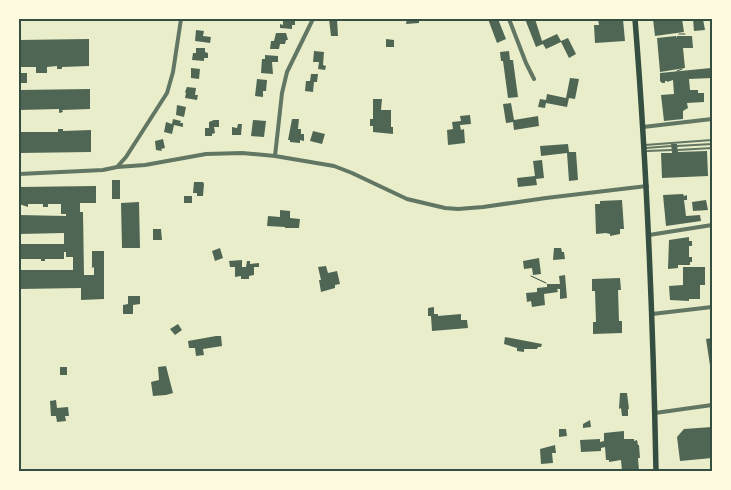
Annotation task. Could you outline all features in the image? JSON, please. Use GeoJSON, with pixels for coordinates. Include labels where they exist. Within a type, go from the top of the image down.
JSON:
{"type":"FeatureCollection","features":[{"type":"Feature","properties":{"kind":"main road"},"geometry":{"type":"LineString","coordinates":[[635,19],[647,186],[656,471]]}},
{"type":"Feature","properties":{"kind":"street"},"geometry":{"type":"LineString","coordinates":[[117,167],[126,157],[167,93],[173,72],[181,19]]}},
{"type":"Feature","properties":{"kind":"street"},"geometry":{"type":"LineString","coordinates":[[275,156],[282,93],[287,72],[313,19]]}},
{"type":"Feature","properties":{"kind":"street"},"geometry":{"type":"LineString","coordinates":[[509,19],[534,79]]}},
{"type":"Feature","properties":{"kind":"street"},"geometry":{"type":"LineString","coordinates":[[643,127],[712,119]]}},
{"type":"Feature","properties":{"kind":"street"},"geometry":{"type":"LineString","coordinates":[[19,174],[103,170],[145,165],[206,154],[242,153],[275,156],[334,166],[407,199],[445,208],[483,207],[647,186]]}},
{"type":"Feature","properties":{"kind":"street"},"geometry":{"type":"LineString","coordinates":[[649,235],[712,225]]}},
{"type":"Feature","properties":{"kind":"street"},"geometry":{"type":"LineString","coordinates":[[652,314],[712,307]]}},
{"type":"Feature","properties":{"kind":"street"},"geometry":{"type":"LineString","coordinates":[[654,413],[712,405]]}},
{"type":"Feature","properties":{"kind":"lane"},"geometry":{"type":"LineString","coordinates":[[644,148],[712,140]]}},
{"type":"Feature","properties":{"kind":"lane"},"geometry":{"type":"LineString","coordinates":[[712,144],[678,148],[712,148]]}},
{"type":"Feature","properties":{"kind":"lane"},"geometry":{"type":"LineString","coordinates":[[644,148],[672,148]]}},
{"type":"Feature","properties":{"kind":"path"},"geometry":{"type":"LineString","coordinates":[[679,34],[685,34]]}},
{"type":"Feature","properties":{"kind":"path"},"geometry":{"type":"LineString","coordinates":[[677,71],[682,69]]}},
{"type":"Feature","properties":{"kind":"path"},"geometry":{"type":"LineString","coordinates":[[531,276],[546,283]]}},
{"type":"Feature","properties":{"kind":"building"},"geometry":{"type":"Polygon","coordinates":[[[283,19],[295,19],[295,25],[292,25],[292,29],[280,28],[280,24],[283,25],[283,19]]]}},
{"type":"Feature","properties":{"kind":"building"},"geometry":{"type":"Polygon","coordinates":[[[329,19],[337,19],[338,36],[331,36],[329,19]]]}},
{"type":"Feature","properties":{"kind":"building"},"geometry":{"type":"Polygon","coordinates":[[[407,19],[424,20],[419,21],[419,23],[406,24],[407,19]]]}},
{"type":"Feature","properties":{"kind":"building"},"geometry":{"type":"Polygon","coordinates":[[[488,19],[498,19],[506,39],[497,43],[488,19]]]}},
{"type":"Feature","properties":{"kind":"building"},"geometry":{"type":"Polygon","coordinates":[[[525,19],[535,19],[542,41],[557,34],[561,41],[568,38],[576,54],[569,58],[561,42],[546,49],[543,44],[536,47],[525,19]]]}},
{"type":"Feature","properties":{"kind":"building"},"geometry":{"type":"Polygon","coordinates":[[[598,19],[623,19],[625,41],[595,43],[594,25],[599,25],[598,19]]]}},
{"type":"Feature","properties":{"kind":"building"},"geometry":{"type":"Polygon","coordinates":[[[653,19],[682,19],[684,32],[655,36],[653,19]]]}},
{"type":"Feature","properties":{"kind":"building"},"geometry":{"type":"Polygon","coordinates":[[[693,19],[703,19],[705,30],[694,31],[693,19]]]}},
{"type":"Feature","properties":{"kind":"building"},"geometry":{"type":"Polygon","coordinates":[[[196,30],[204,31],[203,36],[211,37],[210,43],[195,41],[196,30]]]}},
{"type":"Feature","properties":{"kind":"building"},"geometry":{"type":"Polygon","coordinates":[[[276,33],[286,33],[288,40],[286,40],[285,44],[280,44],[279,49],[270,49],[271,41],[274,41],[276,33]]]}},
{"type":"Feature","properties":{"kind":"building"},"geometry":{"type":"Polygon","coordinates":[[[676,36],[676,38],[677,36],[692,36],[693,48],[683,48],[685,68],[660,72],[657,38],[676,36]]]}},
{"type":"Feature","properties":{"kind":"building"},"geometry":{"type":"Polygon","coordinates":[[[89,39],[89,66],[62,67],[62,69],[57,69],[57,66],[47,67],[47,73],[36,73],[36,67],[19,67],[19,40],[89,39]]]}},
{"type":"Feature","properties":{"kind":"building"},"geometry":{"type":"Polygon","coordinates":[[[386,39],[394,40],[394,47],[386,47],[386,39]]]}},
{"type":"Feature","properties":{"kind":"building"},"geometry":{"type":"Polygon","coordinates":[[[196,48],[205,48],[208,58],[204,58],[204,61],[192,60],[193,53],[196,53],[196,48]]]}},
{"type":"Feature","properties":{"kind":"building"},"geometry":{"type":"Polygon","coordinates":[[[314,51],[324,52],[323,65],[326,66],[325,70],[318,69],[319,62],[313,62],[314,51]]]}},
{"type":"Feature","properties":{"kind":"building"},"geometry":{"type":"Polygon","coordinates":[[[509,51],[510,60],[513,60],[518,97],[508,98],[500,52],[509,51]]]}},
{"type":"Feature","properties":{"kind":"building"},"geometry":{"type":"Polygon","coordinates":[[[265,55],[278,56],[278,62],[272,62],[273,74],[261,73],[262,59],[265,59],[265,55]]]}},
{"type":"Feature","properties":{"kind":"building"},"geometry":{"type":"Polygon","coordinates":[[[191,68],[200,69],[199,79],[191,78],[191,68]]]}},
{"type":"Feature","properties":{"kind":"building"},"geometry":{"type":"Polygon","coordinates":[[[711,68],[712,78],[689,79],[690,90],[698,90],[698,93],[704,93],[704,102],[687,103],[688,108],[683,111],[683,119],[664,121],[661,95],[674,94],[673,80],[662,83],[660,81],[660,73],[711,68]]]}},
{"type":"Feature","properties":{"kind":"building"},"geometry":{"type":"Polygon","coordinates":[[[19,73],[27,73],[27,83],[19,83],[19,73]]]}},
{"type":"Feature","properties":{"kind":"building"},"geometry":{"type":"Polygon","coordinates":[[[311,74],[318,74],[317,82],[314,82],[313,92],[305,91],[306,81],[310,81],[311,74]]]}},
{"type":"Feature","properties":{"kind":"building"},"geometry":{"type":"Polygon","coordinates":[[[570,78],[579,79],[575,99],[569,98],[567,107],[546,103],[545,108],[538,107],[540,99],[546,100],[547,94],[566,98],[570,78]]]}},
{"type":"Feature","properties":{"kind":"building"},"geometry":{"type":"Polygon","coordinates":[[[257,79],[267,80],[266,91],[263,91],[263,97],[255,96],[257,79]]]}},
{"type":"Feature","properties":{"kind":"building"},"geometry":{"type":"Polygon","coordinates":[[[187,87],[196,88],[195,95],[198,95],[197,100],[185,98],[187,87]]]}},
{"type":"Feature","properties":{"kind":"building"},"geometry":{"type":"Polygon","coordinates":[[[90,89],[90,109],[62,110],[63,112],[59,113],[59,109],[19,110],[19,90],[90,89]]]}},
{"type":"Feature","properties":{"kind":"building"},"geometry":{"type":"Polygon","coordinates":[[[373,99],[382,99],[381,110],[391,110],[393,134],[373,132],[373,126],[370,126],[370,119],[373,119],[373,99]]]}},
{"type":"Feature","properties":{"kind":"building"},"geometry":{"type":"Polygon","coordinates":[[[511,103],[514,120],[538,116],[539,126],[514,130],[513,122],[506,123],[503,104],[511,103]]]}},
{"type":"Feature","properties":{"kind":"building"},"geometry":{"type":"Polygon","coordinates":[[[177,105],[186,107],[184,117],[176,115],[177,105]]]}},
{"type":"Feature","properties":{"kind":"building"},"geometry":{"type":"Polygon","coordinates":[[[470,115],[471,124],[460,125],[461,130],[464,129],[465,143],[448,145],[447,130],[453,129],[452,122],[461,121],[460,116],[470,115]]]}},
{"type":"Feature","properties":{"kind":"building"},"geometry":{"type":"Polygon","coordinates":[[[173,119],[181,121],[180,123],[183,123],[183,127],[174,125],[172,134],[164,132],[166,122],[172,124],[173,119]]]}},
{"type":"Feature","properties":{"kind":"building"},"geometry":{"type":"Polygon","coordinates":[[[292,119],[299,119],[298,129],[301,129],[301,134],[304,134],[304,141],[300,140],[300,143],[288,140],[292,119]]]}},
{"type":"Feature","properties":{"kind":"building"},"geometry":{"type":"Polygon","coordinates":[[[219,120],[219,127],[214,127],[215,133],[212,136],[205,136],[205,128],[209,128],[209,122],[219,120]]]}},
{"type":"Feature","properties":{"kind":"building"},"geometry":{"type":"Polygon","coordinates":[[[253,120],[266,121],[264,137],[251,136],[253,120]]]}},
{"type":"Feature","properties":{"kind":"building"},"geometry":{"type":"Polygon","coordinates":[[[238,124],[242,124],[241,135],[232,135],[232,127],[237,128],[238,124]]]}},
{"type":"Feature","properties":{"kind":"building"},"geometry":{"type":"Polygon","coordinates":[[[58,129],[63,129],[63,131],[91,130],[91,152],[19,153],[19,132],[58,132],[58,129]]]}},
{"type":"Feature","properties":{"kind":"building"},"geometry":{"type":"Polygon","coordinates":[[[313,131],[325,134],[322,144],[310,141],[313,131]]]}},
{"type":"Feature","properties":{"kind":"building"},"geometry":{"type":"Polygon","coordinates":[[[163,139],[165,148],[161,149],[162,151],[156,150],[155,141],[163,139]]]}},
{"type":"Feature","properties":{"kind":"building"},"geometry":{"type":"Polygon","coordinates":[[[568,144],[569,152],[576,152],[578,180],[569,181],[567,153],[541,156],[540,146],[568,144]]]}},
{"type":"Feature","properties":{"kind":"building"},"geometry":{"type":"Polygon","coordinates":[[[671,144],[677,144],[678,152],[707,151],[708,176],[662,178],[661,153],[672,153],[671,144]]]}},
{"type":"Feature","properties":{"kind":"building"},"geometry":{"type":"Polygon","coordinates":[[[542,160],[544,178],[536,179],[537,185],[518,187],[517,178],[535,176],[533,161],[542,160]]]}},
{"type":"Feature","properties":{"kind":"building"},"geometry":{"type":"Polygon","coordinates":[[[112,180],[120,180],[120,199],[112,199],[112,180]]]}},
{"type":"Feature","properties":{"kind":"building"},"geometry":{"type":"Polygon","coordinates":[[[194,182],[203,182],[203,196],[197,196],[197,193],[193,193],[194,182]]]}},
{"type":"Feature","properties":{"kind":"building"},"geometry":{"type":"Polygon","coordinates":[[[96,186],[96,203],[80,203],[80,212],[83,212],[84,275],[94,275],[92,251],[104,251],[104,299],[81,300],[81,288],[19,289],[19,270],[73,270],[73,257],[66,257],[66,252],[64,252],[64,259],[45,259],[45,261],[41,261],[41,259],[19,259],[19,244],[64,244],[64,233],[19,234],[19,215],[66,216],[66,214],[61,214],[61,204],[48,204],[48,207],[43,207],[43,204],[28,204],[28,207],[19,204],[19,187],[96,186]]]}},
{"type":"Feature","properties":{"kind":"building"},"geometry":{"type":"Polygon","coordinates":[[[683,194],[684,196],[687,195],[687,200],[684,200],[686,216],[700,215],[701,221],[666,226],[663,195],[683,194]]]}},
{"type":"Feature","properties":{"kind":"building"},"geometry":{"type":"Polygon","coordinates":[[[184,196],[192,196],[192,203],[184,203],[184,196]]]}},
{"type":"Feature","properties":{"kind":"building"},"geometry":{"type":"Polygon","coordinates":[[[622,200],[624,229],[620,229],[620,234],[610,236],[610,234],[606,233],[596,234],[595,204],[600,204],[600,201],[622,200]]]}},
{"type":"Feature","properties":{"kind":"building"},"geometry":{"type":"Polygon","coordinates":[[[706,200],[708,210],[693,211],[692,202],[706,200]]]}},
{"type":"Feature","properties":{"kind":"building"},"geometry":{"type":"Polygon","coordinates":[[[139,202],[140,248],[122,248],[121,203],[139,202]]]}},
{"type":"Feature","properties":{"kind":"building"},"geometry":{"type":"Polygon","coordinates":[[[280,210],[290,211],[290,218],[300,219],[299,228],[267,226],[268,216],[280,217],[280,210]]]}},
{"type":"Feature","properties":{"kind":"building"},"geometry":{"type":"Polygon","coordinates":[[[153,229],[161,229],[162,240],[153,240],[153,229]]]}},
{"type":"Feature","properties":{"kind":"building"},"geometry":{"type":"Polygon","coordinates":[[[689,237],[689,241],[692,241],[692,246],[689,246],[689,257],[692,257],[692,262],[690,262],[690,265],[678,265],[678,268],[668,269],[669,240],[689,237]]]}},
{"type":"Feature","properties":{"kind":"building"},"geometry":{"type":"Polygon","coordinates":[[[220,248],[223,258],[215,261],[212,251],[220,248]]]}},
{"type":"Feature","properties":{"kind":"building"},"geometry":{"type":"Polygon","coordinates":[[[554,248],[561,248],[565,259],[553,260],[554,248]]]}},
{"type":"Feature","properties":{"kind":"building"},"geometry":{"type":"Polygon","coordinates":[[[539,258],[541,274],[533,275],[532,268],[524,269],[523,261],[539,258]]]}},
{"type":"Feature","properties":{"kind":"building"},"geometry":{"type":"Polygon","coordinates":[[[242,260],[242,267],[246,267],[247,261],[250,261],[250,264],[259,263],[259,267],[254,267],[254,275],[249,276],[249,279],[241,279],[241,276],[235,277],[235,267],[230,267],[229,261],[242,260]]]}},
{"type":"Feature","properties":{"kind":"building"},"geometry":{"type":"Polygon","coordinates":[[[326,266],[328,273],[337,271],[340,284],[335,285],[335,288],[321,292],[318,267],[326,266]]]}},
{"type":"Feature","properties":{"kind":"building"},"geometry":{"type":"Polygon","coordinates":[[[683,267],[705,267],[705,285],[700,285],[700,299],[689,299],[689,301],[670,300],[669,286],[683,285],[683,267]]]}},
{"type":"Feature","properties":{"kind":"building"},"geometry":{"type":"Polygon","coordinates":[[[565,275],[567,298],[560,299],[560,289],[557,289],[558,292],[544,294],[545,305],[532,307],[531,301],[527,302],[526,293],[537,292],[537,288],[547,287],[547,284],[560,284],[559,276],[565,275]]]}},
{"type":"Feature","properties":{"kind":"building"},"geometry":{"type":"Polygon","coordinates":[[[620,278],[621,290],[618,290],[619,321],[622,321],[622,333],[593,334],[593,322],[596,322],[595,291],[592,291],[592,279],[620,278]]]}},
{"type":"Feature","properties":{"kind":"building"},"geometry":{"type":"Polygon","coordinates":[[[128,296],[140,296],[140,304],[133,305],[133,314],[123,314],[123,305],[128,304],[128,296]]]}},
{"type":"Feature","properties":{"kind":"building"},"geometry":{"type":"Polygon","coordinates":[[[434,307],[434,314],[438,314],[438,316],[461,314],[461,320],[467,320],[468,328],[432,331],[431,316],[428,316],[428,308],[434,307]]]}},
{"type":"Feature","properties":{"kind":"building"},"geometry":{"type":"Polygon","coordinates":[[[178,324],[182,330],[175,335],[170,329],[178,324]]]}},
{"type":"Feature","properties":{"kind":"building"},"geometry":{"type":"Polygon","coordinates":[[[221,336],[222,346],[203,349],[204,355],[196,356],[195,348],[189,348],[188,341],[221,336]]]}},
{"type":"Feature","properties":{"kind":"building"},"geometry":{"type":"Polygon","coordinates":[[[505,337],[542,344],[537,349],[524,349],[524,352],[517,351],[517,348],[504,344],[505,337]]]}},
{"type":"Feature","properties":{"kind":"building"},"geometry":{"type":"Polygon","coordinates":[[[712,338],[712,372],[711,372],[706,339],[712,338]]]}},
{"type":"Feature","properties":{"kind":"building"},"geometry":{"type":"Polygon","coordinates":[[[166,366],[173,393],[153,396],[151,382],[159,380],[158,367],[166,366]]]}},
{"type":"Feature","properties":{"kind":"building"},"geometry":{"type":"Polygon","coordinates":[[[60,367],[67,367],[67,375],[60,375],[60,367]]]}},
{"type":"Feature","properties":{"kind":"building"},"geometry":{"type":"Polygon","coordinates":[[[620,393],[627,393],[628,416],[622,416],[621,408],[619,409],[620,393]]]}},
{"type":"Feature","properties":{"kind":"building"},"geometry":{"type":"Polygon","coordinates":[[[56,400],[57,408],[68,407],[69,416],[65,416],[66,421],[57,422],[56,416],[51,416],[50,401],[56,400]]]}},
{"type":"Feature","properties":{"kind":"building"},"geometry":{"type":"Polygon","coordinates":[[[590,420],[591,427],[583,428],[583,424],[590,420]]]}},
{"type":"Feature","properties":{"kind":"building"},"geometry":{"type":"Polygon","coordinates":[[[712,427],[712,458],[680,461],[677,437],[684,429],[712,427]]]}},
{"type":"Feature","properties":{"kind":"building"},"geometry":{"type":"Polygon","coordinates":[[[559,429],[566,429],[567,436],[559,437],[559,429]]]}},
{"type":"Feature","properties":{"kind":"building"},"geometry":{"type":"Polygon","coordinates":[[[624,431],[624,439],[637,440],[639,445],[639,471],[622,471],[621,460],[609,462],[609,460],[606,460],[605,447],[601,448],[601,451],[581,452],[580,440],[600,439],[600,442],[604,441],[604,433],[624,431]]]}},
{"type":"Feature","properties":{"kind":"building"},"geometry":{"type":"Polygon","coordinates":[[[555,445],[556,453],[552,453],[553,463],[541,464],[540,449],[555,445]]]}}]}
